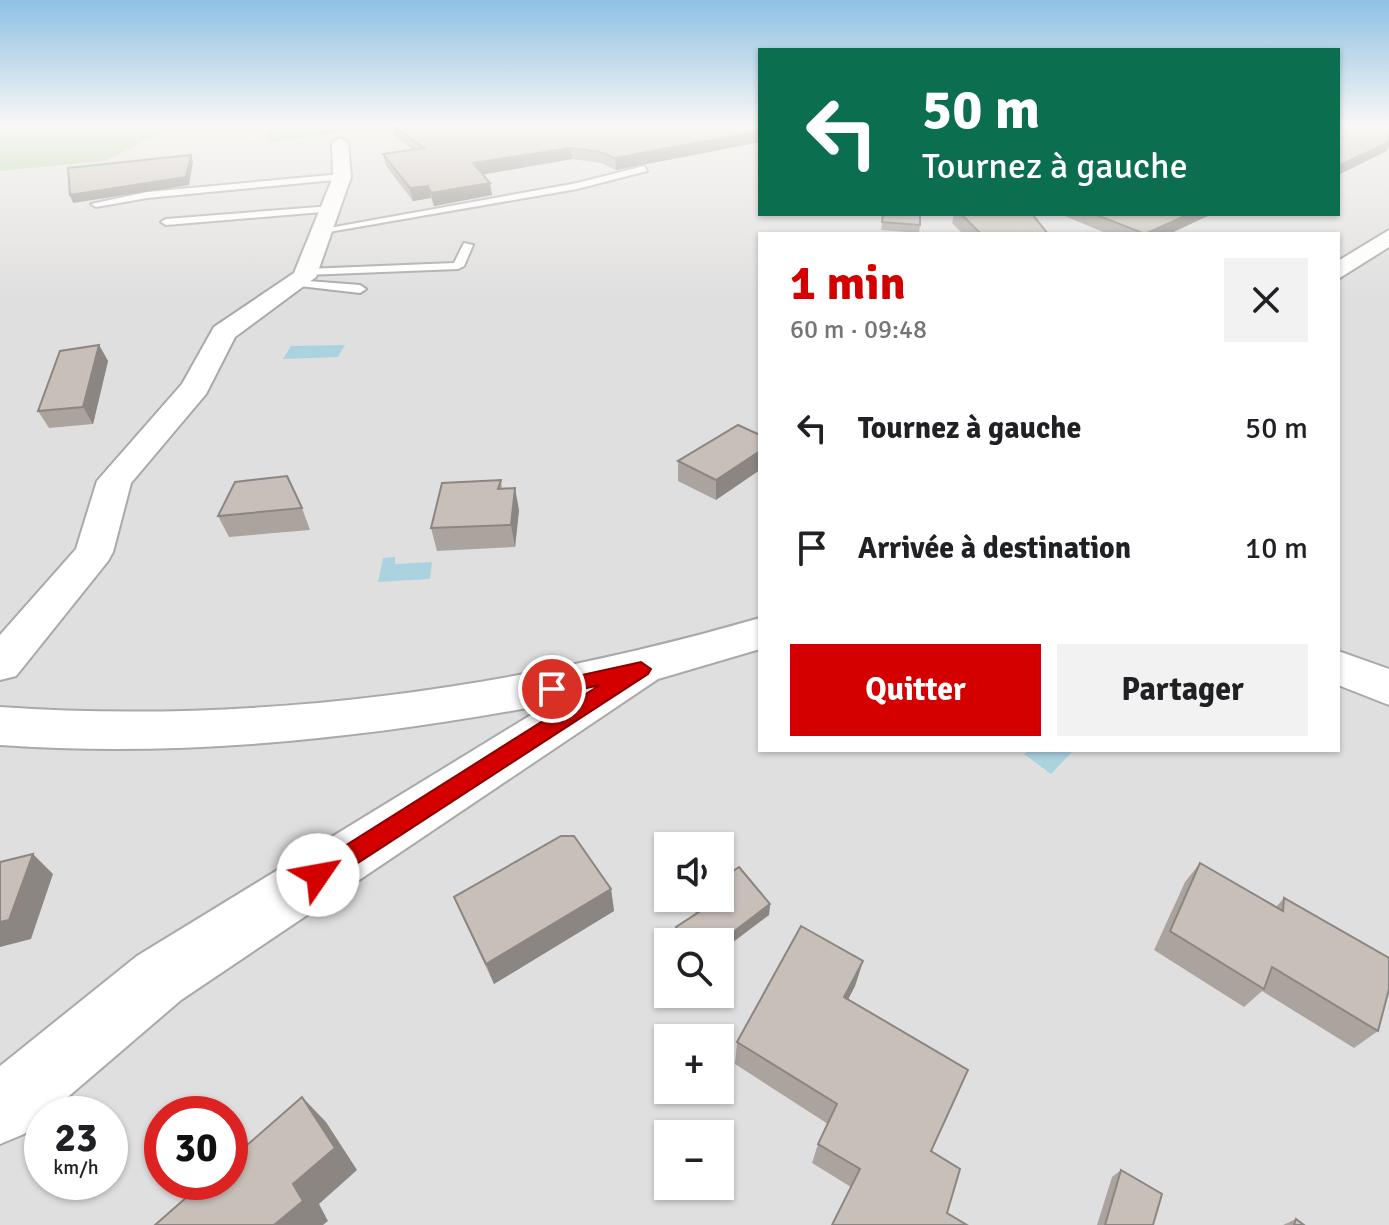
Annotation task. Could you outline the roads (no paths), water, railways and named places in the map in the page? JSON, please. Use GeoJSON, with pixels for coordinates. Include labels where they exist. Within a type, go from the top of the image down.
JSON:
{"type":"FeatureCollection","features":[{"type":"Feature","properties":{"kind":"street"},"geometry":{"type":"LineString","coordinates":[[0,664],[94,552],[114,481],[195,388],[224,333],[300,277],[327,220],[340,183]]}},
{"type":"Feature","properties":{"kind":"street"},"geometry":{"type":"LineString","coordinates":[[1340,271],[1389,237]]}},
{"type":"Feature","properties":{"kind":"street"},"geometry":{"type":"LineString","coordinates":[[0,726],[130,730],[238,727],[360,716],[552,689],[641,669],[758,634]]}},
{"type":"Feature","properties":{"kind":"street"},"geometry":{"type":"LineString","coordinates":[[1340,668],[1389,688]]}},
{"type":"Feature","properties":{"kind":"street"},"geometry":{"type":"LineString","coordinates":[[0,1110],[159,978],[641,669]]}},
{"type":"Feature","properties":{"kind":"lane"},"geometry":{"type":"LineString","coordinates":[[96,204],[147,195],[275,183]]}},
{"type":"Feature","properties":{"kind":"lane"},"geometry":{"type":"LineString","coordinates":[[166,222],[327,220],[588,183]]}},
{"type":"Feature","properties":{"kind":"lane"},"geometry":{"type":"LineString","coordinates":[[300,277],[458,266],[468,245]]}},
{"type":"Feature","properties":{"kind":"lane"},"geometry":{"type":"LineString","coordinates":[[300,277],[360,289]]}},
{"type":"Feature","properties":{"kind":"water"},"geometry":{"type":"Polygon","coordinates":[[[345,345],[338,357],[283,359],[291,346],[345,345]]]}},
{"type":"Feature","properties":{"kind":"water"},"geometry":{"type":"Polygon","coordinates":[[[395,557],[395,564],[432,562],[430,579],[378,582],[383,558],[395,557]]]}},
{"type":"Feature","properties":{"kind":"water"},"geometry":{"type":"Polygon","coordinates":[[[1026,752],[1072,752],[1051,774],[1024,754],[1026,752]]]}}]}
